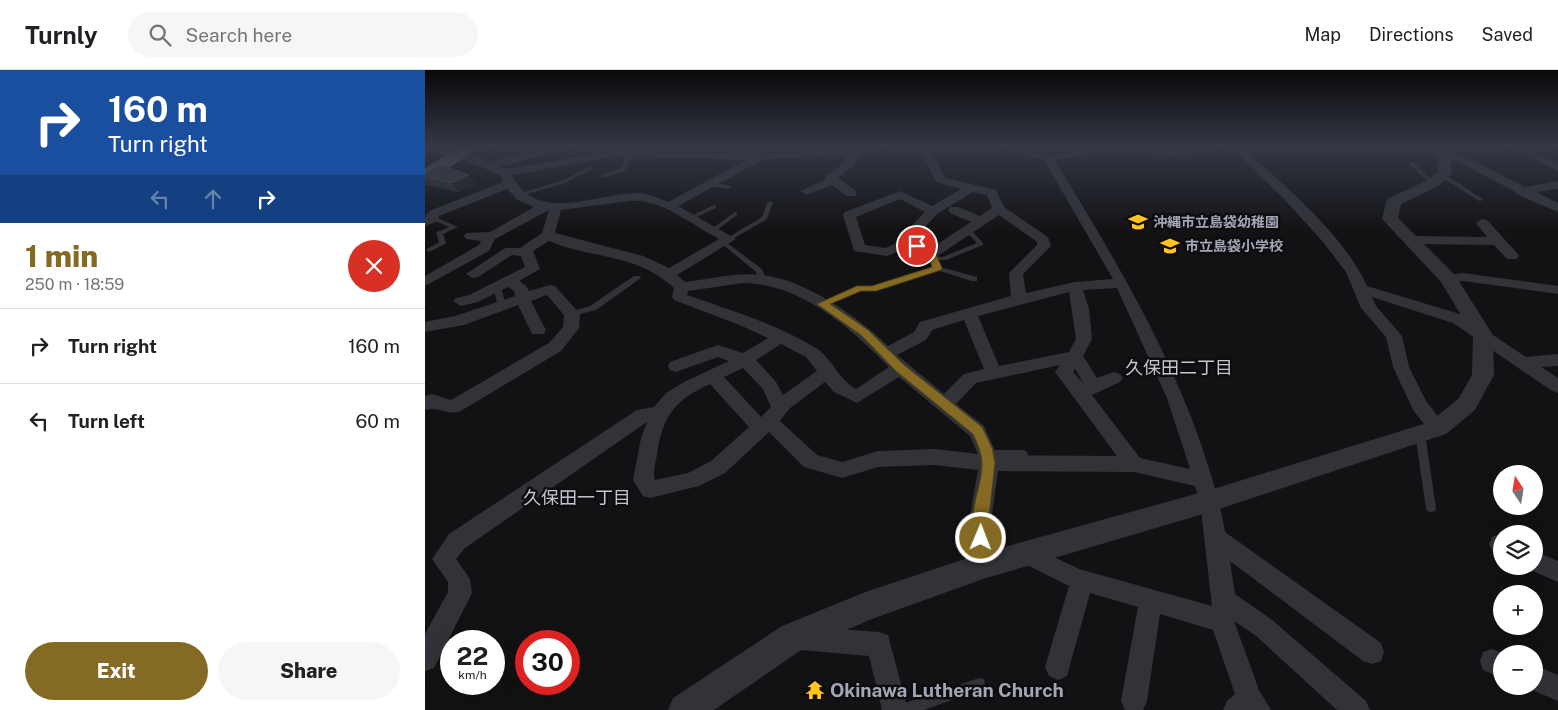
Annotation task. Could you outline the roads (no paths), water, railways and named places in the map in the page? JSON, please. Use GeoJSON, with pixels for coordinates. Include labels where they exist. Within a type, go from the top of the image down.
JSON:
{"type":"FeatureCollection","features":[{"type":"Feature","properties":{"kind":"street"},"geometry":{"type":"LineString","coordinates":[[503,176],[507,179],[519,198],[549,206],[644,197],[669,206],[726,241],[668,275]]}},
{"type":"Feature","properties":{"kind":"street"},"geometry":{"type":"LineString","coordinates":[[429,220],[433,214],[507,179],[520,176]]}},
{"type":"Feature","properties":{"kind":"street"},"geometry":{"type":"LineString","coordinates":[[669,206],[722,176]]}},
{"type":"Feature","properties":{"kind":"street"},"geometry":{"type":"LineString","coordinates":[[834,176],[830,178],[851,193]]}},
{"type":"Feature","properties":{"kind":"street"},"geometry":{"type":"LineString","coordinates":[[939,176],[941,180],[992,193],[999,209],[1043,240],[1044,246],[1016,273],[1019,299]]}},
{"type":"Feature","properties":{"kind":"street"},"geometry":{"type":"LineString","coordinates":[[1058,176],[1122,284],[1176,398],[1207,491],[1215,538],[1223,610],[1248,706]]}},
{"type":"Feature","properties":{"kind":"street"},"geometry":{"type":"LineString","coordinates":[[1267,176],[1328,239],[1353,271],[1369,308],[1393,336],[1401,367],[1429,431]]}},
{"type":"Feature","properties":{"kind":"street"},"geometry":{"type":"LineString","coordinates":[[685,710],[793,637],[867,606],[983,566],[1027,554],[1207,491],[1429,431],[1467,404],[1483,375],[1483,335],[1448,279],[1390,219],[1393,202],[1442,176]]}},
{"type":"Feature","properties":{"kind":"street"},"geometry":{"type":"LineString","coordinates":[[1492,176],[1558,208]]}},
{"type":"Feature","properties":{"kind":"street"},"geometry":{"type":"LineString","coordinates":[[806,191],[833,181]]}},
{"type":"Feature","properties":{"kind":"street"},"geometry":{"type":"LineString","coordinates":[[1520,191],[1558,185]]}},
{"type":"Feature","properties":{"kind":"street"},"geometry":{"type":"LineString","coordinates":[[933,211],[900,196],[849,215],[859,248],[887,252],[899,247],[933,211],[972,187]]}},
{"type":"Feature","properties":{"kind":"street"},"geometry":{"type":"LineString","coordinates":[[548,234],[549,206]]}},
{"type":"Feature","properties":{"kind":"street"},"geometry":{"type":"LineString","coordinates":[[425,282],[484,248],[490,237],[549,206]]}},
{"type":"Feature","properties":{"kind":"street"},"geometry":{"type":"LineString","coordinates":[[899,247],[928,254],[999,209]]}},
{"type":"Feature","properties":{"kind":"street"},"geometry":{"type":"LineString","coordinates":[[954,210],[980,221]]}},
{"type":"Feature","properties":{"kind":"street"},"geometry":{"type":"LineString","coordinates":[[1482,223],[1512,256]]}},
{"type":"Feature","properties":{"kind":"street"},"geometry":{"type":"LineString","coordinates":[[1436,228],[1447,240]]}},
{"type":"Feature","properties":{"kind":"street"},"geometry":{"type":"LineString","coordinates":[[912,233],[928,254]]}},
{"type":"Feature","properties":{"kind":"street"},"geometry":{"type":"LineString","coordinates":[[461,301],[473,299],[533,269],[527,250],[548,234]]}},
{"type":"Feature","properties":{"kind":"street"},"geometry":{"type":"LineString","coordinates":[[548,234],[556,239],[638,259],[668,275],[682,287],[743,278],[762,279],[796,288],[864,332],[900,368],[977,431],[988,458],[980,522],[983,566]]}},
{"type":"Feature","properties":{"kind":"street"},"geometry":{"type":"LineString","coordinates":[[471,236],[476,238],[495,235]]}},
{"type":"Feature","properties":{"kind":"street"},"geometry":{"type":"LineString","coordinates":[[1410,240],[1498,241]]}},
{"type":"Feature","properties":{"kind":"street"},"geometry":{"type":"LineString","coordinates":[[473,274],[510,251],[527,253]]}},
{"type":"Feature","properties":{"kind":"street"},"geometry":{"type":"LineString","coordinates":[[468,257],[489,264]]}},
{"type":"Feature","properties":{"kind":"street"},"geometry":{"type":"LineString","coordinates":[[1448,279],[1463,277],[1558,290]]}},
{"type":"Feature","properties":{"kind":"street"},"geometry":{"type":"LineString","coordinates":[[502,284],[521,289],[523,299],[538,330]]}},
{"type":"Feature","properties":{"kind":"street"},"geometry":{"type":"LineString","coordinates":[[887,354],[920,336],[926,320],[969,314],[1019,299],[1075,286],[1122,284]]}},
{"type":"Feature","properties":{"kind":"street"},"geometry":{"type":"LineString","coordinates":[[1075,286],[1081,309],[1083,339],[1075,356],[1064,372],[1087,390],[1134,464]]}},
{"type":"Feature","properties":{"kind":"street"},"geometry":{"type":"LineString","coordinates":[[682,287],[679,297],[749,322],[812,353],[840,388],[857,397],[900,368]]}},
{"type":"Feature","properties":{"kind":"street"},"geometry":{"type":"LineString","coordinates":[[425,327],[458,321],[550,289],[572,314],[571,328],[555,347],[453,407],[427,399]]}},
{"type":"Feature","properties":{"kind":"street"},"geometry":{"type":"LineString","coordinates":[[1362,289],[1458,320],[1558,387]]}},
{"type":"Feature","properties":{"kind":"street"},"geometry":{"type":"LineString","coordinates":[[969,314],[994,373]]}},
{"type":"Feature","properties":{"kind":"street"},"geometry":{"type":"LineString","coordinates":[[780,337],[745,360],[712,375],[672,398],[659,413],[650,438],[643,480],[650,490],[692,480],[718,467],[770,419],[827,372]]}},
{"type":"Feature","properties":{"kind":"street"},"geometry":{"type":"LineString","coordinates":[[675,366],[718,351],[745,360],[755,368],[770,386],[770,419]]}},
{"type":"Feature","properties":{"kind":"street"},"geometry":{"type":"LineString","coordinates":[[943,405],[970,378],[1075,356]]}},
{"type":"Feature","properties":{"kind":"street"},"geometry":{"type":"LineString","coordinates":[[1524,363],[1558,360]]}},
{"type":"Feature","properties":{"kind":"street"},"geometry":{"type":"LineString","coordinates":[[712,375],[770,419],[811,461],[842,470],[878,459],[935,457],[1134,464],[1207,491]]}},
{"type":"Feature","properties":{"kind":"street"},"geometry":{"type":"LineString","coordinates":[[1087,390],[1114,378]]}},
{"type":"Feature","properties":{"kind":"street"},"geometry":{"type":"LineString","coordinates":[[425,659],[460,593],[459,579],[443,559],[457,541],[643,415],[659,413]]}},
{"type":"Feature","properties":{"kind":"street"},"geometry":{"type":"LineString","coordinates":[[1215,538],[1372,652]]}},
{"type":"Feature","properties":{"kind":"street"},"geometry":{"type":"LineString","coordinates":[[1027,554],[1082,580],[1151,600],[1223,610],[1263,628],[1357,710]]}},
{"type":"Feature","properties":{"kind":"street"},"geometry":{"type":"LineString","coordinates":[[1543,565],[1558,572]]}},
{"type":"Feature","properties":{"kind":"street"},"geometry":{"type":"LineString","coordinates":[[1057,667],[1082,580]]}},
{"type":"Feature","properties":{"kind":"street"},"geometry":{"type":"LineString","coordinates":[[1134,701],[1151,600]]}},
{"type":"Feature","properties":{"kind":"street"},"geometry":{"type":"LineString","coordinates":[[793,637],[879,644],[895,710]]}},
{"type":"Feature","properties":{"kind":"street"},"geometry":{"type":"LineString","coordinates":[[1543,682],[1558,688]]}},
{"type":"Feature","properties":{"kind":"lane"},"geometry":{"type":"LineString","coordinates":[[517,195],[563,182],[576,176]]}},
{"type":"Feature","properties":{"kind":"lane"},"geometry":{"type":"LineString","coordinates":[[1433,176],[1481,200]]}},
{"type":"Feature","properties":{"kind":"lane"},"geometry":{"type":"LineString","coordinates":[[709,184],[728,186]]}},
{"type":"Feature","properties":{"kind":"lane"},"geometry":{"type":"LineString","coordinates":[[762,279],[759,271],[726,241],[765,218],[770,202]]}},
{"type":"Feature","properties":{"kind":"lane"},"geometry":{"type":"LineString","coordinates":[[690,218],[714,207]]}},
{"type":"Feature","properties":{"kind":"lane"},"geometry":{"type":"LineString","coordinates":[[712,231],[735,214]]}},
{"type":"Feature","properties":{"kind":"lane"},"geometry":{"type":"LineString","coordinates":[[429,220],[455,227],[439,233],[443,243],[429,250]]}},
{"type":"Feature","properties":{"kind":"lane"},"geometry":{"type":"LineString","coordinates":[[928,254],[944,259],[981,244],[968,230]]}},
{"type":"Feature","properties":{"kind":"lane"},"geometry":{"type":"LineString","coordinates":[[928,254],[937,268]]}},
{"type":"Feature","properties":{"kind":"lane"},"geometry":{"type":"LineString","coordinates":[[822,304],[860,288],[872,289],[937,268],[974,279]]}},
{"type":"Feature","properties":{"kind":"lane"},"geometry":{"type":"LineString","coordinates":[[572,314],[593,308],[637,278]]}},
{"type":"Feature","properties":{"kind":"lane"},"geometry":{"type":"LineString","coordinates":[[858,279],[860,288]]}},
{"type":"Feature","properties":{"kind":"lane"},"geometry":{"type":"LineString","coordinates":[[502,284],[502,306]]}},
{"type":"Feature","properties":{"kind":"lane"},"geometry":{"type":"LineString","coordinates":[[1429,431],[1431,508]]}},
{"type":"Feature","properties":{"kind":"lane"},"geometry":{"type":"LineString","coordinates":[[988,458],[1023,454]]}},
{"type":"Feature","properties":{"kind":"lane"},"geometry":{"type":"LineString","coordinates":[[905,710],[979,684]]}},
{"type":"Feature","properties":{"kind":"place","name":"沖縄市立島袋幼稚園"},"geometry":{"type":"Point","coordinates":[1138,222]}},
{"type":"Feature","properties":{"kind":"place","name":"市立島袋小学校"},"geometry":{"type":"Point","coordinates":[1170,246]}},
{"type":"Feature","properties":{"kind":"place","name":"Okinawa Lutheran Church"},"geometry":{"type":"Point","coordinates":[815,690]}},
{"type":"Feature","properties":{"kind":"district","name":"久保田二丁目"},"geometry":{"type":"Point","coordinates":[1179,368]}},
{"type":"Feature","properties":{"kind":"district","name":"久保田一丁目"},"geometry":{"type":"Point","coordinates":[577,498]}}]}
